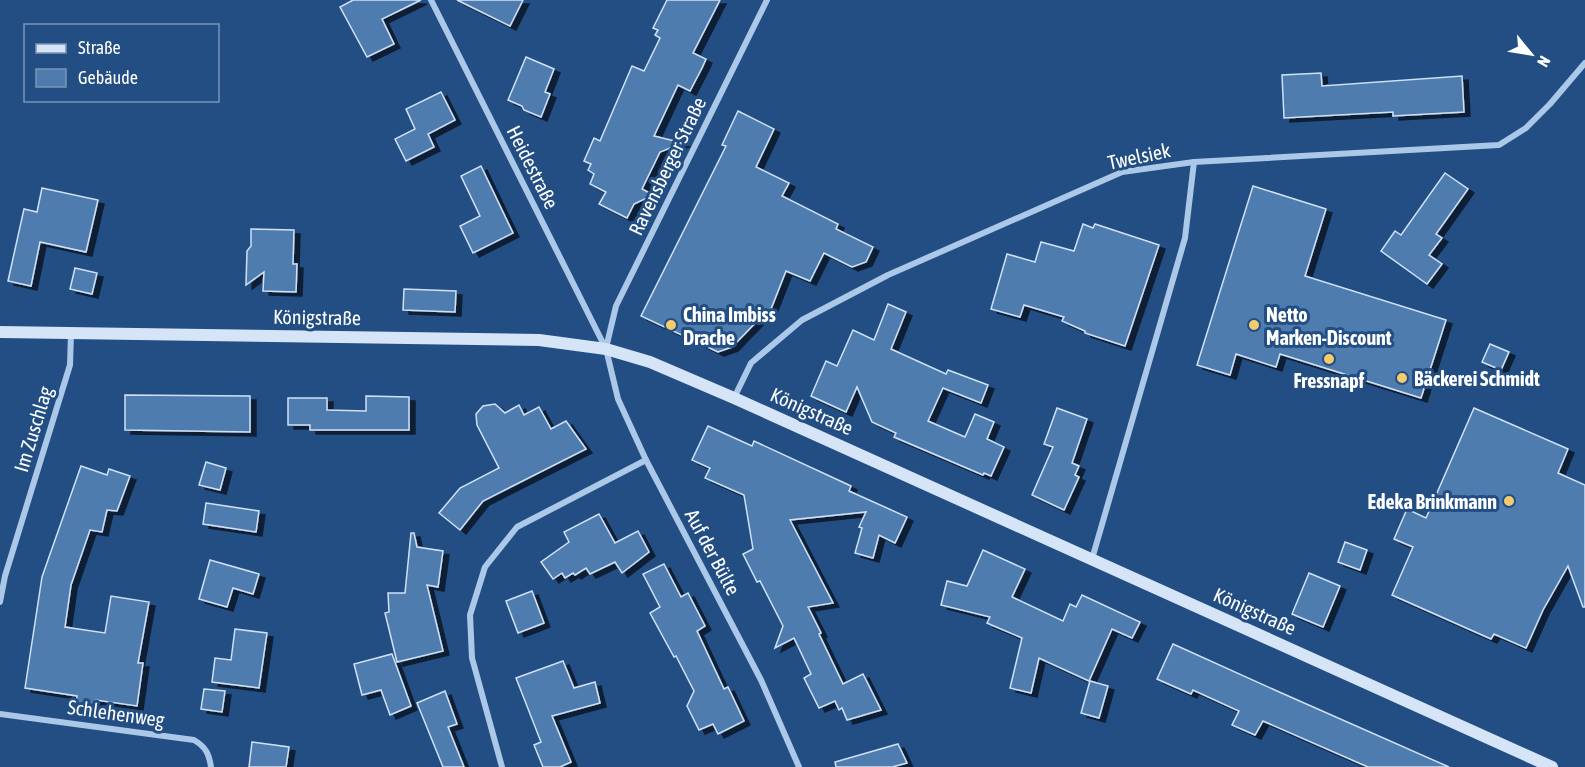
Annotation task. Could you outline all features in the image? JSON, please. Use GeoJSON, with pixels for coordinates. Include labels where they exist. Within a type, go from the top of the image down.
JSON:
{"type":"FeatureCollection","features":[{"type":"Feature","properties":{"kind":"main road","name":"Königstraße"},"geometry":{"type":"LineString","coordinates":[[0,332],[539,340],[606,349],[650,362],[734,398],[1552,767]]}},
{"type":"Feature","properties":{"kind":"street","name":"Heidestraße"},"geometry":{"type":"LineString","coordinates":[[431,0],[606,349]]}},
{"type":"Feature","properties":{"kind":"street","name":"Ravensberger Straße"},"geometry":{"type":"LineString","coordinates":[[606,349],[616,306],[767,0]]}},
{"type":"Feature","properties":{"kind":"street","name":"Twelsiek"},"geometry":{"type":"LineString","coordinates":[[734,398],[751,363],[802,320],[888,275],[1122,172],[1194,162],[1499,145],[1526,128],[1585,63]]}},
{"type":"Feature","properties":{"kind":"street"},"geometry":{"type":"LineString","coordinates":[[1092,559],[1185,238],[1194,162]]}},
{"type":"Feature","properties":{"kind":"street","name":"Im Zuschlag"},"geometry":{"type":"LineString","coordinates":[[0,602],[5,576],[70,365],[71,333]]}},
{"type":"Feature","properties":{"kind":"street","name":"Auf der Bülte"},"geometry":{"type":"LineString","coordinates":[[606,349],[618,399],[646,460],[761,680],[799,767]]}},
{"type":"Feature","properties":{"kind":"street"},"geometry":{"type":"LineString","coordinates":[[502,767],[472,658],[470,615],[485,567],[517,527],[646,460]]}},
{"type":"Feature","properties":{"kind":"street","name":"Schlehenweg"},"geometry":{"type":"LineString","coordinates":[[0,714],[195,740],[204,746],[210,755],[211,767]]}},
{"type":"Feature","properties":{"kind":"building"},"geometry":{"type":"Polygon","coordinates":[[[353,0],[421,0],[382,19],[394,44],[367,57],[340,7],[353,0]]]}},
{"type":"Feature","properties":{"kind":"building"},"geometry":{"type":"Polygon","coordinates":[[[457,0],[523,0],[510,26],[457,0]]]}},
{"type":"Feature","properties":{"kind":"building"},"geometry":{"type":"Polygon","coordinates":[[[667,0],[720,0],[693,53],[706,59],[702,68],[690,91],[678,85],[654,136],[683,143],[660,152],[642,189],[653,195],[634,204],[627,218],[599,204],[606,192],[590,184],[594,174],[588,170],[591,164],[584,161],[594,138],[600,141],[632,66],[644,71],[660,38],[655,35],[658,30],[653,28],[667,0]]]}},
{"type":"Feature","properties":{"kind":"building"},"geometry":{"type":"Polygon","coordinates":[[[526,57],[554,69],[545,92],[550,94],[541,117],[508,100],[526,57]]]}},
{"type":"Feature","properties":{"kind":"building"},"geometry":{"type":"Polygon","coordinates":[[[1321,73],[1322,86],[1462,76],[1464,112],[1393,116],[1393,112],[1284,118],[1282,75],[1321,73]]]}},
{"type":"Feature","properties":{"kind":"building"},"geometry":{"type":"Polygon","coordinates":[[[441,92],[455,120],[428,134],[434,147],[406,161],[395,139],[415,129],[406,109],[441,92]]]}},
{"type":"Feature","properties":{"kind":"building"},"geometry":{"type":"Polygon","coordinates":[[[738,111],[774,129],[756,167],[789,183],[782,196],[838,224],[836,229],[873,247],[866,262],[852,267],[824,253],[810,281],[786,271],[769,314],[765,313],[732,347],[718,352],[641,316],[726,146],[722,145],[738,111]]]}},
{"type":"Feature","properties":{"kind":"building"},"geometry":{"type":"Polygon","coordinates":[[[481,166],[513,233],[473,253],[460,226],[480,216],[461,176],[481,166]]]}},
{"type":"Feature","properties":{"kind":"building"},"geometry":{"type":"Polygon","coordinates":[[[1445,173],[1468,189],[1436,234],[1442,238],[1429,255],[1442,264],[1427,284],[1381,251],[1395,231],[1401,235],[1445,173]]]}},
{"type":"Feature","properties":{"kind":"building"},"geometry":{"type":"Polygon","coordinates":[[[1253,186],[1326,209],[1305,276],[1446,320],[1421,398],[1280,354],[1276,367],[1236,354],[1230,375],[1197,365],[1253,186]]]}},
{"type":"Feature","properties":{"kind":"building"},"geometry":{"type":"Polygon","coordinates":[[[42,188],[98,200],[86,252],[40,242],[31,286],[8,281],[24,209],[37,212],[42,188]]]}},
{"type":"Feature","properties":{"kind":"building"},"geometry":{"type":"Polygon","coordinates":[[[1083,224],[1093,228],[1095,224],[1159,245],[1125,346],[1085,333],[1062,321],[1064,317],[1024,305],[1020,317],[991,309],[1007,254],[1035,262],[1041,242],[1074,251],[1083,224]]]}},
{"type":"Feature","properties":{"kind":"building"},"geometry":{"type":"Polygon","coordinates":[[[251,229],[294,230],[293,264],[297,264],[296,292],[263,291],[264,272],[246,285],[247,251],[251,246],[251,229]]]}},
{"type":"Feature","properties":{"kind":"building"},"geometry":{"type":"Polygon","coordinates":[[[75,268],[97,273],[92,294],[70,289],[75,268]]]}},
{"type":"Feature","properties":{"kind":"building"},"geometry":{"type":"Polygon","coordinates":[[[404,289],[456,291],[455,312],[403,310],[404,289]]]}},
{"type":"Feature","properties":{"kind":"building"},"geometry":{"type":"Polygon","coordinates":[[[888,304],[906,312],[891,349],[946,374],[948,370],[988,385],[981,403],[943,388],[928,421],[965,437],[975,414],[994,422],[987,439],[1004,447],[991,476],[984,473],[983,475],[894,437],[896,433],[872,422],[857,387],[846,412],[811,396],[826,361],[837,366],[853,330],[874,340],[888,304]]]}},
{"type":"Feature","properties":{"kind":"building"},"geometry":{"type":"Polygon","coordinates":[[[1490,344],[1509,352],[1501,370],[1482,362],[1490,344]]]}},
{"type":"Feature","properties":{"kind":"building"},"geometry":{"type":"Polygon","coordinates":[[[125,395],[250,396],[250,432],[125,430],[125,395]]]}},
{"type":"Feature","properties":{"kind":"building"},"geometry":{"type":"Polygon","coordinates":[[[366,396],[409,397],[409,430],[310,430],[310,425],[288,425],[288,398],[327,398],[327,410],[366,411],[366,396]]]}},
{"type":"Feature","properties":{"kind":"building"},"geometry":{"type":"Polygon","coordinates":[[[495,404],[505,413],[519,405],[524,415],[539,407],[551,429],[566,421],[586,449],[483,501],[460,530],[439,513],[460,488],[499,468],[477,425],[476,414],[483,406],[495,404]]]}},
{"type":"Feature","properties":{"kind":"building"},"geometry":{"type":"Polygon","coordinates":[[[1057,408],[1087,419],[1072,463],[1079,466],[1075,475],[1079,477],[1064,510],[1032,495],[1053,447],[1044,444],[1057,408]]]}},
{"type":"Feature","properties":{"kind":"building","name":"Edeka Brinkmann"},"geometry":{"type":"Polygon","coordinates":[[[1474,408],[1568,449],[1558,473],[1585,485],[1585,607],[1583,607],[1568,566],[1543,610],[1526,648],[1494,634],[1491,639],[1392,595],[1413,547],[1394,539],[1407,509],[1426,518],[1474,408]]]}},
{"type":"Feature","properties":{"kind":"building"},"geometry":{"type":"Polygon","coordinates":[[[708,426],[752,446],[754,441],[851,486],[849,491],[907,517],[895,543],[879,535],[873,558],[855,553],[862,528],[859,527],[866,512],[790,520],[833,603],[808,607],[821,633],[819,634],[843,684],[863,674],[881,710],[847,720],[842,708],[839,710],[835,701],[819,708],[804,678],[811,674],[794,638],[775,648],[783,626],[743,554],[753,549],[744,495],[705,478],[710,468],[692,460],[708,426]]]}},
{"type":"Feature","properties":{"kind":"building"},"geometry":{"type":"Polygon","coordinates":[[[206,462],[226,468],[220,490],[199,485],[206,462]]]}},
{"type":"Feature","properties":{"kind":"building"},"geometry":{"type":"Polygon","coordinates":[[[81,466],[107,475],[109,469],[130,476],[117,511],[107,510],[102,532],[90,530],[71,585],[65,627],[105,633],[111,596],[149,602],[138,663],[143,663],[137,706],[96,700],[95,708],[76,706],[77,696],[25,688],[42,577],[81,466]]]}},
{"type":"Feature","properties":{"kind":"building"},"geometry":{"type":"Polygon","coordinates":[[[206,503],[259,511],[256,532],[203,524],[206,503]]]}},
{"type":"Feature","properties":{"kind":"building"},"geometry":{"type":"Polygon","coordinates":[[[599,514],[615,543],[638,531],[649,552],[622,573],[615,562],[590,574],[586,568],[575,575],[573,573],[565,578],[562,573],[553,579],[541,562],[569,542],[564,532],[599,514]]]}},
{"type":"Feature","properties":{"kind":"building"},"geometry":{"type":"Polygon","coordinates":[[[411,533],[414,533],[417,547],[443,551],[438,587],[427,585],[443,651],[397,662],[385,613],[389,612],[388,593],[405,593],[411,533]]]}},
{"type":"Feature","properties":{"kind":"building"},"geometry":{"type":"Polygon","coordinates":[[[1345,542],[1367,550],[1360,570],[1338,562],[1345,542]]]}},
{"type":"Feature","properties":{"kind":"building"},"geometry":{"type":"Polygon","coordinates":[[[983,550],[1025,569],[1012,597],[1063,621],[1070,604],[1076,607],[1082,595],[1140,622],[1132,638],[1112,629],[1089,681],[1039,658],[1031,693],[1010,688],[1022,638],[987,623],[990,617],[941,605],[947,581],[967,586],[983,550]]]}},
{"type":"Feature","properties":{"kind":"building"},"geometry":{"type":"Polygon","coordinates":[[[210,560],[259,574],[253,594],[233,588],[227,607],[199,599],[210,560]]]}},
{"type":"Feature","properties":{"kind":"building"},"geometry":{"type":"Polygon","coordinates":[[[664,564],[681,597],[688,593],[705,626],[697,631],[724,689],[728,687],[744,721],[718,734],[713,724],[699,730],[687,706],[694,691],[650,613],[660,607],[643,574],[664,564]]]}},
{"type":"Feature","properties":{"kind":"building"},"geometry":{"type":"Polygon","coordinates":[[[1309,573],[1340,586],[1323,627],[1292,614],[1309,573]]]}},
{"type":"Feature","properties":{"kind":"building"},"geometry":{"type":"Polygon","coordinates":[[[532,591],[544,623],[518,633],[506,601],[532,591]]]}},
{"type":"Feature","properties":{"kind":"building"},"geometry":{"type":"Polygon","coordinates":[[[235,629],[267,633],[259,688],[212,682],[215,658],[231,660],[235,629]]]}},
{"type":"Feature","properties":{"kind":"building"},"geometry":{"type":"Polygon","coordinates":[[[1173,644],[1449,767],[1368,767],[1263,721],[1255,735],[1232,725],[1239,711],[1193,690],[1191,694],[1157,679],[1173,644]]]}},
{"type":"Feature","properties":{"kind":"building"},"geometry":{"type":"Polygon","coordinates":[[[392,654],[411,706],[390,715],[381,690],[362,695],[354,664],[392,654]]]}},
{"type":"Feature","properties":{"kind":"building"},"geometry":{"type":"Polygon","coordinates":[[[563,661],[574,688],[595,682],[600,703],[552,716],[571,762],[560,767],[543,767],[534,745],[541,742],[516,678],[563,661]]]}},
{"type":"Feature","properties":{"kind":"building"},"geometry":{"type":"Polygon","coordinates":[[[1090,681],[1108,686],[1099,718],[1081,713],[1090,681]]]}},
{"type":"Feature","properties":{"kind":"building"},"geometry":{"type":"Polygon","coordinates":[[[204,689],[225,691],[222,712],[201,709],[204,689]]]}},
{"type":"Feature","properties":{"kind":"building"},"geometry":{"type":"Polygon","coordinates":[[[445,691],[457,724],[448,727],[464,767],[443,767],[417,703],[445,691]]]}},
{"type":"Feature","properties":{"kind":"building"},"geometry":{"type":"Polygon","coordinates":[[[252,742],[289,747],[286,767],[249,767],[252,742]]]}},
{"type":"Feature","properties":{"kind":"building"},"geometry":{"type":"Polygon","coordinates":[[[898,744],[907,763],[892,767],[836,767],[835,762],[898,744]]]}},
{"type":"Feature","properties":{"kind":"place","name":"China Imbiss Drache"},"geometry":{"type":"Point","coordinates":[671,325]}},
{"type":"Feature","properties":{"kind":"place","name":"Netto Marken-Discount"},"geometry":{"type":"Point","coordinates":[1254,325]}},
{"type":"Feature","properties":{"kind":"place","name":"Fressnapf"},"geometry":{"type":"Point","coordinates":[1329,359]}},
{"type":"Feature","properties":{"kind":"place","name":"Bäckerei Schmidt"},"geometry":{"type":"Point","coordinates":[1402,378]}},
{"type":"Feature","properties":{"kind":"place","name":"Edeka Brinkmann"},"geometry":{"type":"Point","coordinates":[1509,501]}}]}
